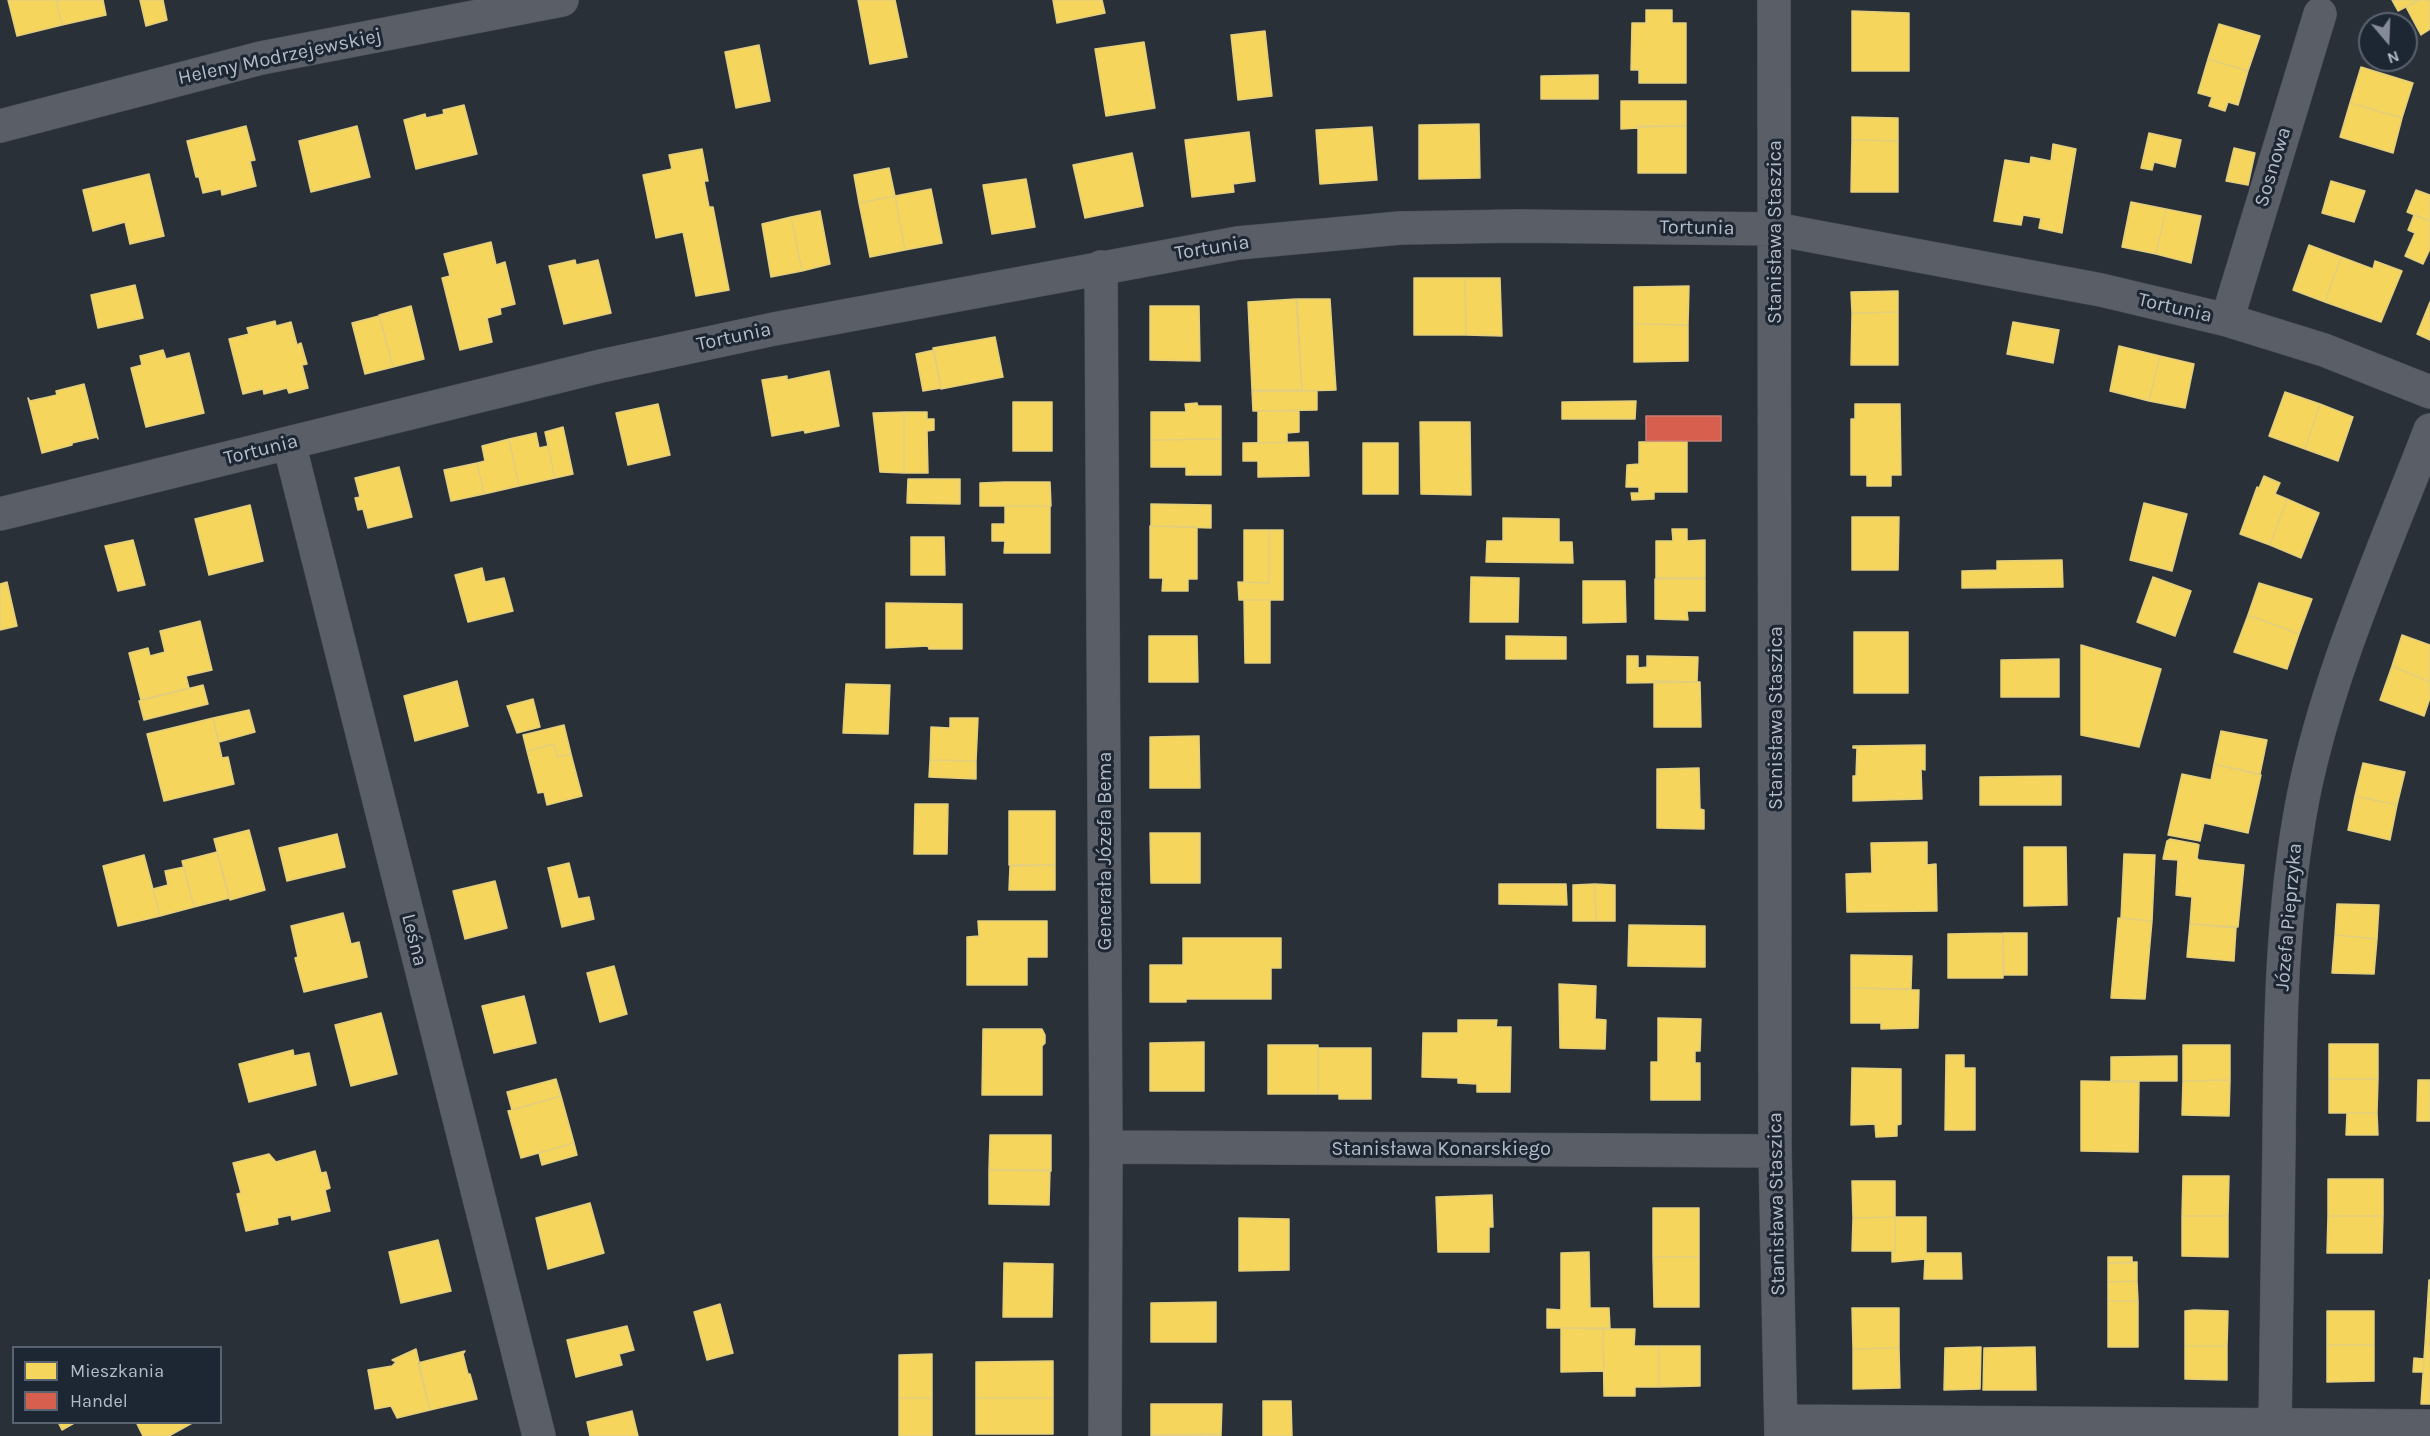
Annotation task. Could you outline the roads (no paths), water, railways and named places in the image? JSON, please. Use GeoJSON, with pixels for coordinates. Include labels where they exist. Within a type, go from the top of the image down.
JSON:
{"type":"FeatureCollection","features":[{"type":"Feature","properties":{"kind":"street","name":"Heleny Modrzejewskiej"},"geometry":{"type":"LineString","coordinates":[[0,126],[261,58],[562,0]]}},
{"type":"Feature","properties":{"kind":"street","name":"Stanisława Staszica"},"geometry":{"type":"LineString","coordinates":[[1774,0],[1775,1151],[1781,1428]]}},
{"type":"Feature","properties":{"kind":"street","name":"Sosnowa"},"geometry":{"type":"LineString","coordinates":[[2227,320],[2320,14]]}},
{"type":"Feature","properties":{"kind":"street","name":"Tortunia"},"geometry":{"type":"LineString","coordinates":[[0,514],[613,363],[774,329],[1238,243],[1400,228],[1517,226],[1775,229],[2101,290],[2227,320],[2324,350],[2430,392]]}},
{"type":"Feature","properties":{"kind":"street","name":"Generała Józefa Bema"},"geometry":{"type":"LineString","coordinates":[[1101,267],[1107,1147],[1105,1436]]}},
{"type":"Feature","properties":{"kind":"street","name":"Józefa Pieprzyka"},"geometry":{"type":"LineString","coordinates":[[2275,1426],[2280,1029],[2290,880],[2295,845],[2320,727],[2365,599],[2430,430]]}},
{"type":"Feature","properties":{"kind":"street","name":"Leśna"},"geometry":{"type":"LineString","coordinates":[[290,443],[539,1436]]}},
{"type":"Feature","properties":{"kind":"street","name":"Stanisława Konarskiego"},"geometry":{"type":"LineString","coordinates":[[1107,1147],[1775,1151]]}},
{"type":"Feature","properties":{"kind":"street"},"geometry":{"type":"LineString","coordinates":[[1781,1428],[2430,1426]]}}]}
